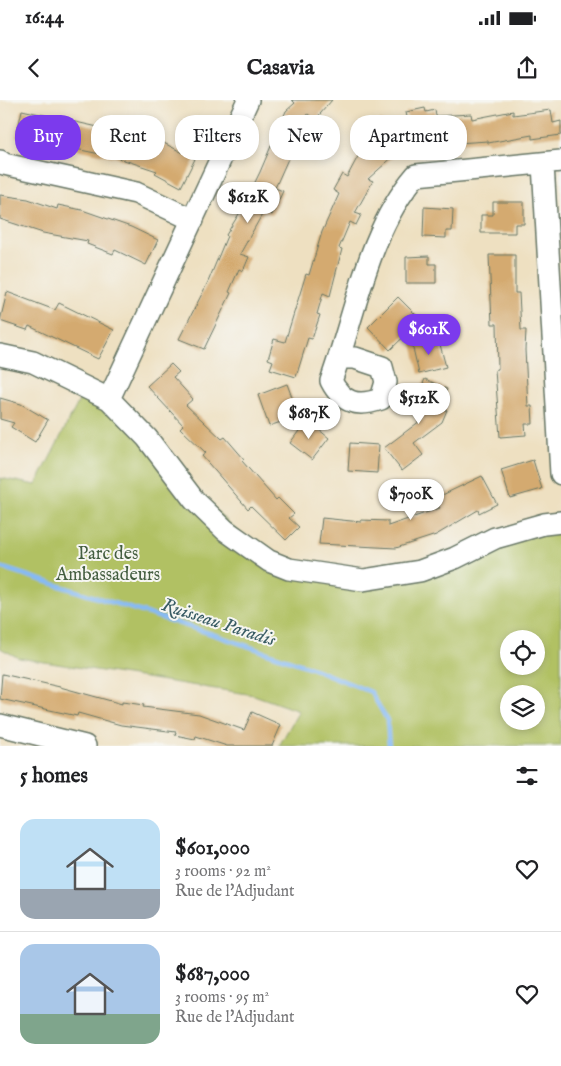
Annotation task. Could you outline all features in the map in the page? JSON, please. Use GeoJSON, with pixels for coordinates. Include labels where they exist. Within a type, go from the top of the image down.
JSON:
{"type":"FeatureCollection","features":[{"type":"Feature","properties":{"kind":"street"},"geometry":{"type":"LineString","coordinates":[[109,399],[248,100]]}},
{"type":"Feature","properties":{"kind":"street"},"geometry":{"type":"LineString","coordinates":[[0,161],[4,164],[136,193],[193,220]]}},
{"type":"Feature","properties":{"kind":"street"},"geometry":{"type":"LineString","coordinates":[[340,358],[376,243],[401,192],[416,175],[552,162],[561,474]]}},
{"type":"Feature","properties":{"kind":"street"},"geometry":{"type":"LineString","coordinates":[[0,355],[33,362],[109,399],[147,438],[194,500],[225,530],[269,561],[290,569],[363,580],[420,571],[455,558],[495,538],[544,524],[561,522]]}},
{"type":"Feature","properties":{"kind":"street"},"geometry":{"type":"LineString","coordinates":[[0,725],[85,746]]}},
{"type":"Feature","properties":{"kind":"green space","name":"Parc des Ambassadeurs"},"geometry":{"type":"Polygon","coordinates":[[[86,387],[269,561],[363,580],[561,522],[561,746],[279,746],[299,711],[254,695],[19,658],[0,648],[0,478],[36,485],[86,387]]]}},
{"type":"Feature","properties":{"kind":"building"},"geometry":{"type":"Polygon","coordinates":[[[292,100],[332,100],[319,115],[284,115],[295,103],[292,100]]]}},
{"type":"Feature","properties":{"kind":"building"},"geometry":{"type":"Polygon","coordinates":[[[425,108],[426,112],[435,110],[436,115],[407,115],[406,112],[425,108]]]}},
{"type":"Feature","properties":{"kind":"building"},"geometry":{"type":"Polygon","coordinates":[[[22,110],[44,115],[21,115],[22,110]]]}},
{"type":"Feature","properties":{"kind":"building"},"geometry":{"type":"Polygon","coordinates":[[[551,110],[553,123],[561,121],[561,135],[532,139],[532,135],[488,143],[488,141],[467,142],[467,115],[454,115],[471,114],[472,119],[513,111],[513,115],[551,110]]]}},
{"type":"Feature","properties":{"kind":"building"},"geometry":{"type":"Polygon","coordinates":[[[81,123],[91,125],[91,152],[81,150],[81,123]]]}},
{"type":"Feature","properties":{"kind":"building"},"geometry":{"type":"Polygon","coordinates":[[[165,144],[175,149],[175,160],[194,160],[181,187],[155,173],[157,171],[124,160],[165,160],[165,144]]]}},
{"type":"Feature","properties":{"kind":"building"},"geometry":{"type":"Polygon","coordinates":[[[269,151],[269,160],[287,160],[275,188],[283,191],[272,215],[264,211],[240,254],[249,257],[243,271],[239,269],[229,292],[231,293],[204,349],[179,339],[208,282],[226,235],[242,209],[269,151]]]}},
{"type":"Feature","properties":{"kind":"building"},"geometry":{"type":"Polygon","coordinates":[[[356,160],[389,160],[368,179],[373,181],[355,213],[361,215],[356,225],[350,222],[339,248],[342,249],[330,296],[323,293],[317,314],[320,315],[312,339],[308,338],[296,377],[270,369],[273,361],[268,359],[274,339],[285,342],[306,274],[309,275],[322,232],[339,194],[333,190],[342,174],[347,177],[356,160]]]}},
{"type":"Feature","properties":{"kind":"building"},"geometry":{"type":"Polygon","coordinates":[[[0,195],[28,199],[57,209],[58,205],[82,210],[131,227],[158,240],[146,265],[115,250],[113,254],[87,244],[88,241],[43,233],[0,219],[0,195]]]}},
{"type":"Feature","properties":{"kind":"building"},"geometry":{"type":"Polygon","coordinates":[[[493,202],[524,202],[524,224],[515,224],[515,233],[481,233],[481,215],[493,215],[493,202]]]}},
{"type":"Feature","properties":{"kind":"building"},"geometry":{"type":"Polygon","coordinates":[[[424,207],[453,209],[452,231],[446,231],[446,238],[423,237],[424,207]]]}},
{"type":"Feature","properties":{"kind":"building"},"geometry":{"type":"Polygon","coordinates":[[[489,255],[515,255],[515,293],[519,293],[521,330],[526,330],[525,350],[528,406],[532,406],[533,424],[525,424],[526,435],[500,437],[495,370],[498,369],[497,324],[492,324],[489,255]]]}},
{"type":"Feature","properties":{"kind":"building"},"geometry":{"type":"Polygon","coordinates":[[[429,256],[429,264],[436,264],[436,283],[406,283],[406,257],[429,256]]]}},
{"type":"Feature","properties":{"kind":"building"},"geometry":{"type":"Polygon","coordinates":[[[7,292],[55,310],[59,303],[114,330],[98,359],[29,326],[27,330],[0,321],[7,292]]]}},
{"type":"Feature","properties":{"kind":"building"},"geometry":{"type":"Polygon","coordinates":[[[398,297],[421,320],[390,350],[368,327],[398,297]]]}},
{"type":"Feature","properties":{"kind":"building"},"geometry":{"type":"Polygon","coordinates":[[[438,337],[446,367],[419,374],[412,344],[438,337]]]}},
{"type":"Feature","properties":{"kind":"building"},"geometry":{"type":"Polygon","coordinates":[[[171,364],[179,372],[173,377],[193,399],[186,405],[222,439],[225,437],[244,459],[242,461],[276,500],[278,498],[294,514],[289,518],[299,527],[286,540],[251,506],[248,509],[202,456],[206,453],[180,428],[183,425],[147,386],[171,364]]]}},
{"type":"Feature","properties":{"kind":"building"},"geometry":{"type":"Polygon","coordinates":[[[425,379],[447,389],[440,406],[447,410],[442,422],[414,443],[423,455],[402,471],[384,448],[424,418],[410,412],[425,379]]]}},
{"type":"Feature","properties":{"kind":"building"},"geometry":{"type":"Polygon","coordinates":[[[287,384],[299,416],[269,426],[258,395],[287,384]]]}},
{"type":"Feature","properties":{"kind":"building"},"geometry":{"type":"Polygon","coordinates":[[[0,398],[21,404],[48,420],[35,442],[11,427],[14,423],[0,419],[0,398]]]}},
{"type":"Feature","properties":{"kind":"building"},"geometry":{"type":"Polygon","coordinates":[[[307,420],[329,438],[312,460],[290,443],[307,420]]]}},
{"type":"Feature","properties":{"kind":"building"},"geometry":{"type":"Polygon","coordinates":[[[350,443],[379,445],[377,473],[348,471],[350,443]]]}},
{"type":"Feature","properties":{"kind":"building"},"geometry":{"type":"Polygon","coordinates":[[[533,460],[542,489],[510,498],[501,470],[533,460]]]}},
{"type":"Feature","properties":{"kind":"building"},"geometry":{"type":"Polygon","coordinates":[[[482,476],[497,504],[479,513],[478,510],[436,535],[396,548],[319,544],[322,518],[361,522],[361,520],[388,521],[388,526],[440,508],[434,499],[482,476]]]}},
{"type":"Feature","properties":{"kind":"building"},"geometry":{"type":"Polygon","coordinates":[[[2,674],[122,704],[122,702],[144,705],[143,707],[199,714],[244,730],[252,712],[281,725],[272,746],[227,746],[196,736],[195,739],[175,735],[176,732],[121,725],[78,713],[77,716],[0,699],[2,674]]]}},
{"type":"Feature","properties":{"kind":"waterway","name":"Ruisseau Paradis"},"geometry":{"type":"LineString","coordinates":[[0,567],[212,634],[309,667],[371,692],[387,720],[389,746]]}}]}
